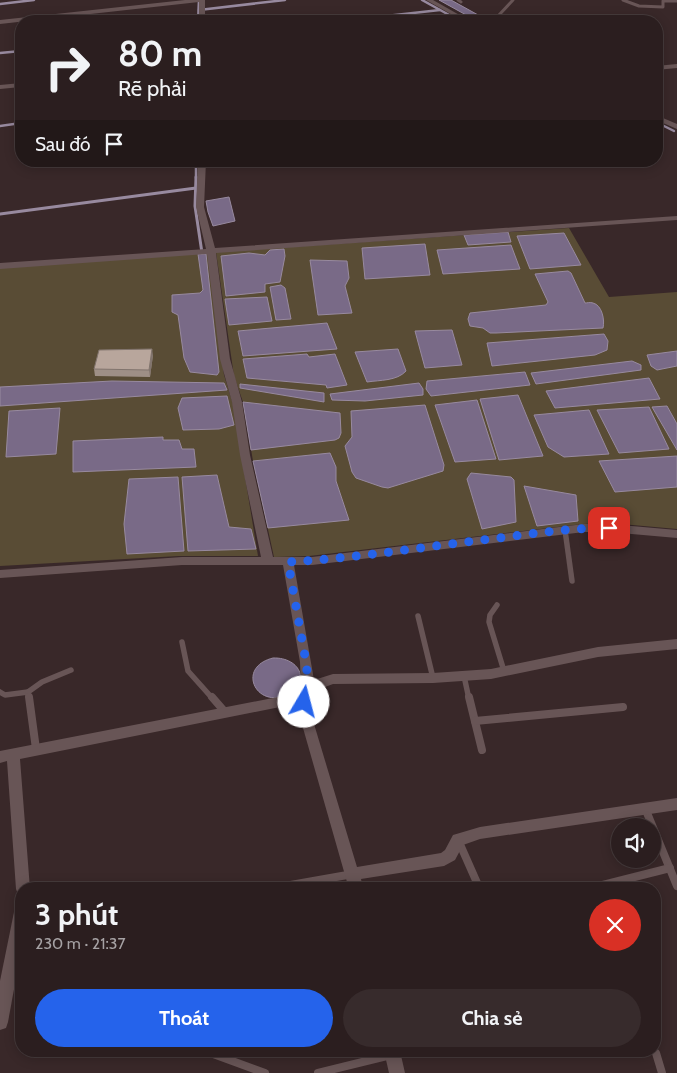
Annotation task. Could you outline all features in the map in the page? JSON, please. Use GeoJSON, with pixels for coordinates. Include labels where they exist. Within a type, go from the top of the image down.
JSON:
{"type":"FeatureCollection","features":[{"type":"Feature","properties":{"kind":"street"},"geometry":{"type":"LineString","coordinates":[[64,15],[202,0],[202,15]]}},
{"type":"Feature","properties":{"kind":"street"},"geometry":{"type":"LineString","coordinates":[[429,0],[455,15]]}},
{"type":"Feature","properties":{"kind":"street"},"geometry":{"type":"LineString","coordinates":[[0,22],[15,20]]}},
{"type":"Feature","properties":{"kind":"street"},"geometry":{"type":"LineString","coordinates":[[663,67],[677,66]]}},
{"type":"Feature","properties":{"kind":"street"},"geometry":{"type":"LineString","coordinates":[[0,87],[15,86]]}},
{"type":"Feature","properties":{"kind":"street"},"geometry":{"type":"LineString","coordinates":[[663,121],[677,128]]}},
{"type":"Feature","properties":{"kind":"street"},"geometry":{"type":"LineString","coordinates":[[202,167],[200,207],[211,250],[225,358],[231,386],[237,402],[245,455],[268,561]]}},
{"type":"Feature","properties":{"kind":"street"},"geometry":{"type":"LineString","coordinates":[[0,266],[677,218]]}},
{"type":"Feature","properties":{"kind":"street"},"geometry":{"type":"LineString","coordinates":[[0,574],[182,562],[288,562],[321,560],[565,530],[609,528],[677,534]]}},
{"type":"Feature","properties":{"kind":"street"},"geometry":{"type":"LineString","coordinates":[[288,562],[306,662],[308,681],[305,714],[355,882]]}},
{"type":"Feature","properties":{"kind":"street"},"geometry":{"type":"LineString","coordinates":[[22,882],[7,755],[280,702],[319,683],[340,679],[464,676],[504,671],[598,652],[677,644]]}},
{"type":"Feature","properties":{"kind":"street"},"geometry":{"type":"LineString","coordinates":[[353,874],[444,859],[450,856],[458,840],[480,833],[677,804]]}},
{"type":"Feature","properties":{"kind":"street"},"geometry":{"type":"LineString","coordinates":[[0,1022],[15,943]]}},
{"type":"Feature","properties":{"kind":"street"},"geometry":{"type":"LineString","coordinates":[[394,1057],[397,1073]]}},
{"type":"Feature","properties":{"kind":"lane"},"geometry":{"type":"LineString","coordinates":[[499,15],[513,0]]}},
{"type":"Feature","properties":{"kind":"lane"},"geometry":{"type":"LineString","coordinates":[[623,0],[639,6],[662,6],[663,1],[677,0]]}},
{"type":"Feature","properties":{"kind":"lane"},"geometry":{"type":"LineString","coordinates":[[565,530],[572,581]]}},
{"type":"Feature","properties":{"kind":"lane"},"geometry":{"type":"LineString","coordinates":[[497,605],[490,615],[489,622],[504,671]]}},
{"type":"Feature","properties":{"kind":"lane"},"geometry":{"type":"LineString","coordinates":[[418,616],[433,678]]}},
{"type":"Feature","properties":{"kind":"lane"},"geometry":{"type":"LineString","coordinates":[[182,642],[188,671],[225,712]]}},
{"type":"Feature","properties":{"kind":"lane"},"geometry":{"type":"LineString","coordinates":[[0,692],[6,695],[28,692],[42,682],[71,670]]}},
{"type":"Feature","properties":{"kind":"lane"},"geometry":{"type":"LineString","coordinates":[[464,676],[482,750]]}},
{"type":"Feature","properties":{"kind":"lane"},"geometry":{"type":"LineString","coordinates":[[28,692],[36,749]]}},
{"type":"Feature","properties":{"kind":"lane"},"geometry":{"type":"LineString","coordinates":[[475,721],[623,707]]}},
{"type":"Feature","properties":{"kind":"lane"},"geometry":{"type":"LineString","coordinates":[[645,808],[677,886]]}},
{"type":"Feature","properties":{"kind":"lane"},"geometry":{"type":"LineString","coordinates":[[458,840],[477,882]]}},
{"type":"Feature","properties":{"kind":"lane"},"geometry":{"type":"LineString","coordinates":[[615,882],[670,868]]}},
{"type":"Feature","properties":{"kind":"lane"},"geometry":{"type":"LineString","coordinates":[[308,882],[353,874]]}},
{"type":"Feature","properties":{"kind":"lane"},"geometry":{"type":"LineString","coordinates":[[224,1057],[247,1070],[265,1073]]}},
{"type":"Feature","properties":{"kind":"lane"},"geometry":{"type":"LineString","coordinates":[[318,1073],[378,1057]]}},
{"type":"Feature","properties":{"kind":"lane"},"geometry":{"type":"LineString","coordinates":[[657,1057],[662,1073]]}},
{"type":"Feature","properties":{"kind":"shaded area"},"geometry":{"type":"Polygon","coordinates":[[[439,0],[451,0],[478,15],[466,15],[439,0]]]}},
{"type":"Feature","properties":{"kind":"shaded area"},"geometry":{"type":"Polygon","coordinates":[[[229,197],[235,221],[213,226],[206,201],[229,197]]]}},
{"type":"Feature","properties":{"kind":"shaded area"},"geometry":{"type":"Polygon","coordinates":[[[569,228],[609,297],[677,292],[677,529],[610,523],[583,524],[309,556],[274,557],[253,461],[243,402],[234,376],[216,252],[569,228]]]}},
{"type":"Feature","properties":{"kind":"shaded area"},"geometry":{"type":"Polygon","coordinates":[[[508,232],[511,242],[468,245],[464,235],[508,232]]]}},
{"type":"Feature","properties":{"kind":"shaded area"},"geometry":{"type":"Polygon","coordinates":[[[564,233],[581,265],[530,269],[517,236],[564,233]]]}},
{"type":"Feature","properties":{"kind":"shaded area"},"geometry":{"type":"Polygon","coordinates":[[[425,244],[430,275],[365,279],[362,248],[425,244]]]}},
{"type":"Feature","properties":{"kind":"shaded area"},"geometry":{"type":"Polygon","coordinates":[[[511,245],[520,269],[443,274],[437,250],[511,245]]]}},
{"type":"Feature","properties":{"kind":"shaded area"},"geometry":{"type":"Polygon","coordinates":[[[284,249],[285,256],[280,282],[265,284],[265,292],[226,296],[221,256],[249,253],[265,255],[270,250],[284,249]]]}},
{"type":"Feature","properties":{"kind":"shaded area"},"geometry":{"type":"Polygon","coordinates":[[[208,253],[224,375],[233,404],[258,556],[179,556],[0,566],[0,268],[208,253]]]}},
{"type":"Feature","properties":{"kind":"shaded area"},"geometry":{"type":"Polygon","coordinates":[[[198,254],[206,254],[219,372],[217,375],[190,372],[184,358],[178,315],[172,312],[172,295],[200,293],[203,290],[198,254]]]}},
{"type":"Feature","properties":{"kind":"shaded area"},"geometry":{"type":"Polygon","coordinates":[[[310,260],[347,261],[349,278],[345,286],[352,313],[318,315],[310,260]]]}},
{"type":"Feature","properties":{"kind":"shaded area"},"geometry":{"type":"Polygon","coordinates":[[[568,271],[571,273],[585,303],[596,304],[601,310],[604,321],[603,328],[490,333],[483,328],[470,326],[468,319],[470,313],[546,305],[548,302],[535,274],[568,271]]]}},
{"type":"Feature","properties":{"kind":"shaded area"},"geometry":{"type":"Polygon","coordinates":[[[281,285],[285,288],[291,319],[276,320],[270,287],[281,285]]]}},
{"type":"Feature","properties":{"kind":"shaded area"},"geometry":{"type":"Polygon","coordinates":[[[267,297],[272,321],[229,325],[225,299],[267,297]]]}},
{"type":"Feature","properties":{"kind":"shaded area"},"geometry":{"type":"Polygon","coordinates":[[[327,323],[337,349],[243,356],[238,331],[327,323]]]}},
{"type":"Feature","properties":{"kind":"shaded area"},"geometry":{"type":"Polygon","coordinates":[[[452,330],[462,365],[425,368],[415,331],[452,330]]]}},
{"type":"Feature","properties":{"kind":"shaded area"},"geometry":{"type":"Polygon","coordinates":[[[604,334],[608,341],[607,350],[595,355],[492,366],[487,343],[604,334]]]}},
{"type":"Feature","properties":{"kind":"shaded area"},"geometry":{"type":"Polygon","coordinates":[[[398,349],[406,371],[398,377],[367,382],[355,352],[398,349]]]}},
{"type":"Feature","properties":{"kind":"shaded area"},"geometry":{"type":"Polygon","coordinates":[[[677,351],[677,366],[657,370],[651,366],[647,355],[677,351]]]}},
{"type":"Feature","properties":{"kind":"shaded area"},"geometry":{"type":"Polygon","coordinates":[[[307,354],[309,357],[335,354],[347,385],[327,388],[326,385],[247,378],[243,359],[307,354]]]}},
{"type":"Feature","properties":{"kind":"shaded area"},"geometry":{"type":"Polygon","coordinates":[[[632,361],[641,365],[641,370],[536,384],[531,373],[632,361]]]}},
{"type":"Feature","properties":{"kind":"shaded area"},"geometry":{"type":"Polygon","coordinates":[[[525,372],[530,385],[431,396],[426,389],[427,381],[525,372]]]}},
{"type":"Feature","properties":{"kind":"shaded area"},"geometry":{"type":"Polygon","coordinates":[[[649,378],[660,399],[555,408],[546,391],[649,378]]]}},
{"type":"Feature","properties":{"kind":"shaded area"},"geometry":{"type":"Polygon","coordinates":[[[112,381],[224,383],[227,390],[0,406],[0,387],[112,381]]]}},
{"type":"Feature","properties":{"kind":"shaded area"},"geometry":{"type":"Polygon","coordinates":[[[419,383],[423,389],[423,395],[365,401],[332,400],[330,394],[419,383]]]}},
{"type":"Feature","properties":{"kind":"shaded area"},"geometry":{"type":"Polygon","coordinates":[[[240,384],[324,393],[324,402],[240,388],[240,384]]]}},
{"type":"Feature","properties":{"kind":"shaded area"},"geometry":{"type":"Polygon","coordinates":[[[518,395],[543,456],[499,460],[480,399],[518,395]]]}},
{"type":"Feature","properties":{"kind":"shaded area"},"geometry":{"type":"Polygon","coordinates":[[[227,396],[234,425],[219,429],[183,430],[178,408],[182,398],[227,396]]]}},
{"type":"Feature","properties":{"kind":"shaded area"},"geometry":{"type":"Polygon","coordinates":[[[477,400],[496,459],[455,462],[435,405],[477,400]]]}},
{"type":"Feature","properties":{"kind":"shaded area"},"geometry":{"type":"Polygon","coordinates":[[[243,402],[340,413],[341,433],[339,438],[335,440],[251,450],[243,402]]]}},
{"type":"Feature","properties":{"kind":"shaded area"},"geometry":{"type":"Polygon","coordinates":[[[425,405],[444,465],[443,471],[388,488],[356,478],[352,472],[345,446],[352,437],[351,411],[425,405]]]}},
{"type":"Feature","properties":{"kind":"shaded area"},"geometry":{"type":"Polygon","coordinates":[[[667,406],[677,424],[677,450],[652,407],[667,406]]]}},
{"type":"Feature","properties":{"kind":"shaded area"},"geometry":{"type":"Polygon","coordinates":[[[649,407],[669,449],[619,453],[597,410],[649,407]]]}},
{"type":"Feature","properties":{"kind":"shaded area"},"geometry":{"type":"Polygon","coordinates":[[[60,408],[56,454],[6,457],[9,411],[60,408]]]}},
{"type":"Feature","properties":{"kind":"shaded area"},"geometry":{"type":"Polygon","coordinates":[[[589,410],[609,454],[564,457],[548,447],[534,415],[589,410]]]}},
{"type":"Feature","properties":{"kind":"shaded area"},"geometry":{"type":"Polygon","coordinates":[[[163,437],[163,440],[179,440],[182,449],[194,449],[196,467],[73,472],[73,441],[163,437]]]}},
{"type":"Feature","properties":{"kind":"shaded area"},"geometry":{"type":"Polygon","coordinates":[[[330,453],[336,467],[336,481],[349,520],[268,528],[253,461],[330,453]]]}},
{"type":"Feature","properties":{"kind":"shaded area"},"geometry":{"type":"Polygon","coordinates":[[[677,456],[677,487],[615,492],[599,461],[677,456]]]}},
{"type":"Feature","properties":{"kind":"shaded area"},"geometry":{"type":"Polygon","coordinates":[[[471,473],[511,477],[514,480],[516,522],[482,529],[467,479],[471,473]]]}},
{"type":"Feature","properties":{"kind":"shaded area"},"geometry":{"type":"Polygon","coordinates":[[[217,475],[229,527],[251,529],[256,549],[188,551],[182,477],[217,475]]]}},
{"type":"Feature","properties":{"kind":"shaded area"},"geometry":{"type":"Polygon","coordinates":[[[178,477],[184,551],[127,554],[124,524],[129,479],[178,477]]]}},
{"type":"Feature","properties":{"kind":"shaded area"},"geometry":{"type":"Polygon","coordinates":[[[524,486],[576,495],[578,521],[537,526],[524,486]]]}},
{"type":"Feature","properties":{"kind":"shaded area"},"geometry":{"type":"Polygon","coordinates":[[[273,658],[291,662],[300,672],[300,679],[298,685],[292,691],[283,696],[273,698],[265,696],[258,691],[253,677],[255,669],[273,658]]]}},
{"type":"Feature","properties":{"kind":"building"},"geometry":{"type":"Polygon","coordinates":[[[152,349],[149,370],[94,369],[99,350],[152,349]]]}},
{"type":"Feature","properties":{"kind":"waterway"},"geometry":{"type":"LineString","coordinates":[[0,4],[34,0]]}},
{"type":"Feature","properties":{"kind":"waterway"},"geometry":{"type":"LineString","coordinates":[[198,15],[199,0]]}},
{"type":"Feature","properties":{"kind":"waterway"},"geometry":{"type":"LineString","coordinates":[[199,10],[285,0]]}},
{"type":"Feature","properties":{"kind":"waterway"},"geometry":{"type":"LineString","coordinates":[[422,0],[449,15]]}},
{"type":"Feature","properties":{"kind":"waterway"},"geometry":{"type":"LineString","coordinates":[[395,15],[440,10]]}},
{"type":"Feature","properties":{"kind":"waterway"},"geometry":{"type":"LineString","coordinates":[[0,53],[15,52]]}},
{"type":"Feature","properties":{"kind":"waterway"},"geometry":{"type":"LineString","coordinates":[[0,126],[15,124]]}},
{"type":"Feature","properties":{"kind":"waterway"},"geometry":{"type":"LineString","coordinates":[[663,126],[674,131]]}},
{"type":"Feature","properties":{"kind":"waterway"},"geometry":{"type":"LineString","coordinates":[[196,167],[196,177]]}},
{"type":"Feature","properties":{"kind":"waterway"},"geometry":{"type":"LineString","coordinates":[[196,177],[196,188]]}},
{"type":"Feature","properties":{"kind":"waterway"},"geometry":{"type":"LineString","coordinates":[[0,214],[196,188]]}},
{"type":"Feature","properties":{"kind":"waterway"},"geometry":{"type":"LineString","coordinates":[[196,188],[195,206],[202,253]]}},
{"type":"Feature","properties":{"kind":"route"},"geometry":{"type":"LineString","coordinates":[[304,702],[308,681],[306,662],[288,562],[584,528],[609,528]]}}]}
